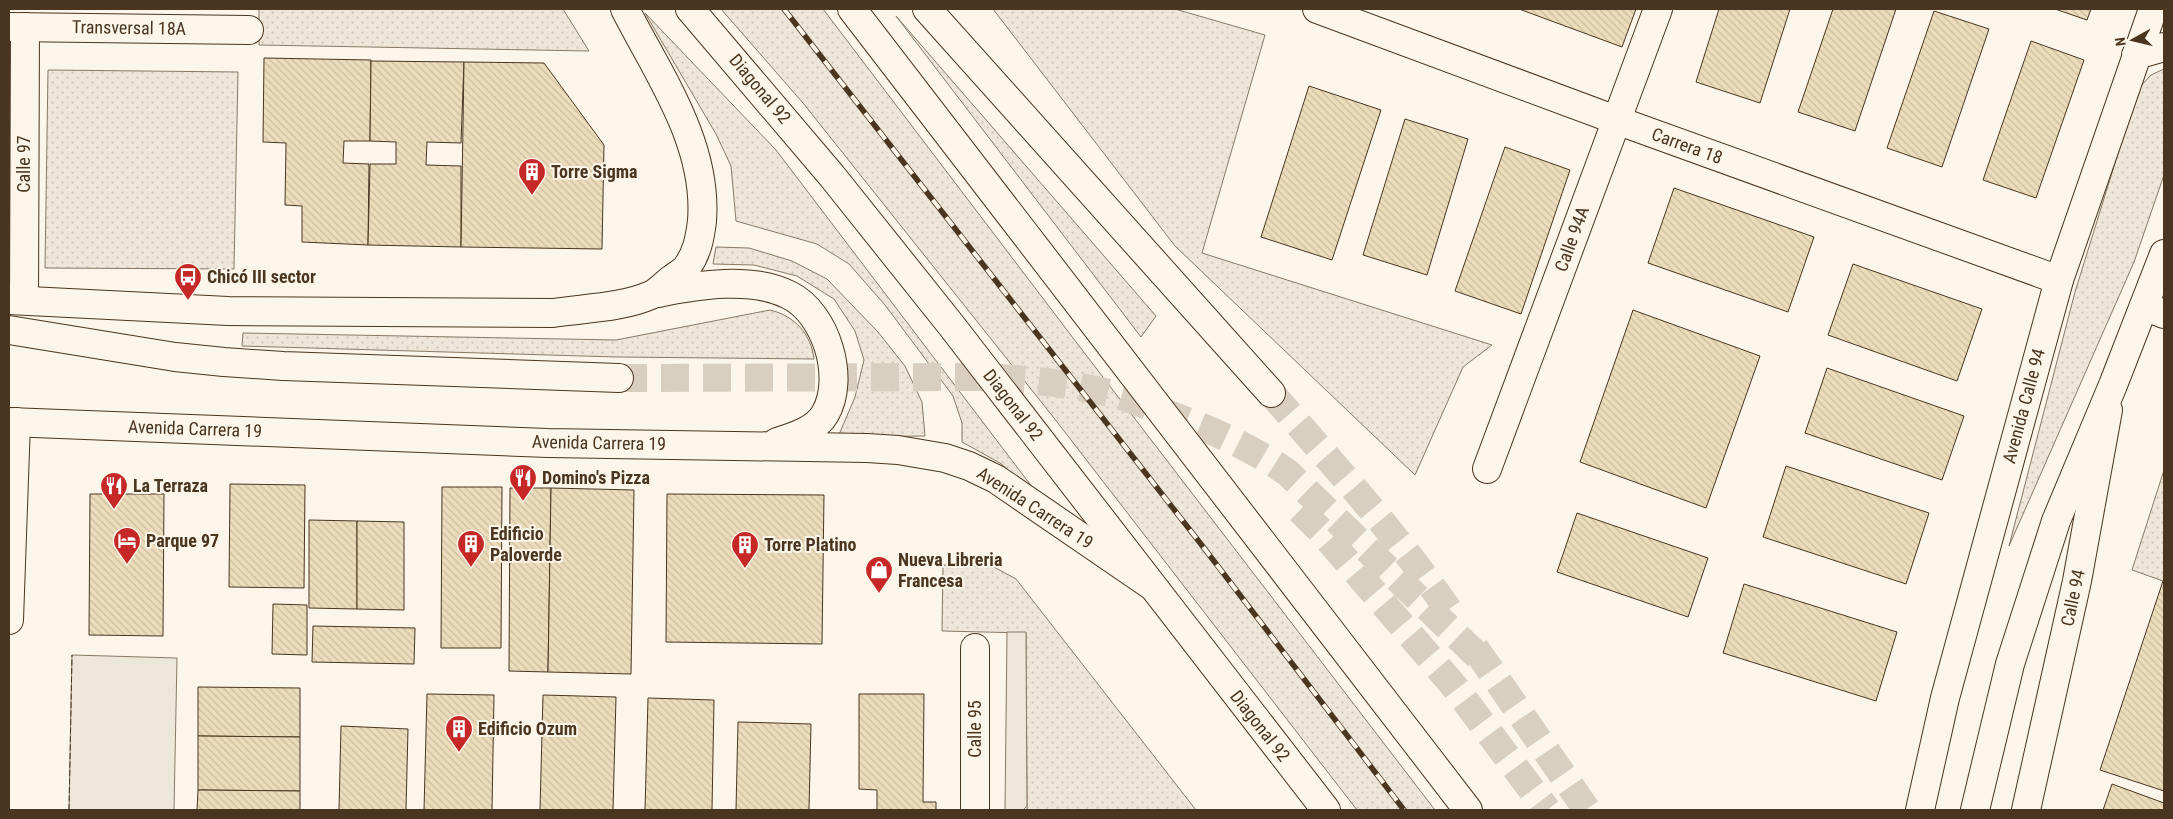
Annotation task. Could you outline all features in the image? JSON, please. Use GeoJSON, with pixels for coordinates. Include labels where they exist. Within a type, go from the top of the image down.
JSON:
{"type":"FeatureCollection","features":[{"type":"Feature","properties":{"kind":"main road"},"geometry":{"type":"LineString","coordinates":[[625,9],[676,105],[689,137],[698,172],[703,205],[698,246],[686,268],[652,294]]}},
{"type":"Feature","properties":{"kind":"main road","name":"Diagonal 92"},"geometry":{"type":"LineString","coordinates":[[690,9],[832,176],[951,325],[1326,810]]}},
{"type":"Feature","properties":{"kind":"main road"},"geometry":{"type":"LineString","coordinates":[[852,9],[1468,810]]}},
{"type":"Feature","properties":{"kind":"main road"},"geometry":{"type":"LineString","coordinates":[[927,9],[1271,393]]}},
{"type":"Feature","properties":{"kind":"main road","name":"Carrera 18"},"geometry":{"type":"LineString","coordinates":[[1317,9],[1616,120],[2059,280]]}},
{"type":"Feature","properties":{"kind":"main road","name":"Calle 94A"},"geometry":{"type":"LineString","coordinates":[[1487,469],[1658,9]]}},
{"type":"Feature","properties":{"kind":"main road","name":"Avenida Calle 94"},"geometry":{"type":"LineString","coordinates":[[1920,810],[1945,698],[2059,280],[2153,9]]}},
{"type":"Feature","properties":{"kind":"main road","name":"Transversal 18A"},"geometry":{"type":"LineString","coordinates":[[17,27],[249,30]]}},
{"type":"Feature","properties":{"kind":"main road","name":"Calle 97"},"geometry":{"type":"LineString","coordinates":[[16,300],[17,27]]}},
{"type":"Feature","properties":{"kind":"main road"},"geometry":{"type":"LineString","coordinates":[[2136,55],[2164,47]]}},
{"type":"Feature","properties":{"kind":"main road"},"geometry":{"type":"LineString","coordinates":[[1974,810],[2010,664],[2056,521],[2113,385],[2154,310],[2164,254]]}},
{"type":"Feature","properties":{"kind":"main road"},"geometry":{"type":"LineString","coordinates":[[16,300],[228,311],[554,312],[604,307],[631,302],[652,294],[690,287],[730,284],[755,286],[789,294],[809,309],[824,332],[832,362],[832,395],[825,415],[809,430],[790,438],[763,445]]}},
{"type":"Feature","properties":{"kind":"main road"},"geometry":{"type":"LineString","coordinates":[[9,330],[175,357],[224,362],[283,366],[619,378]]}},
{"type":"Feature","properties":{"kind":"main road","name":"Calle 94"},"geometry":{"type":"LineString","coordinates":[[2026,810],[2077,581],[2113,385]]}},
{"type":"Feature","properties":{"kind":"main road"},"geometry":{"type":"LineString","coordinates":[[9,620],[12,422]]}},
{"type":"Feature","properties":{"kind":"main road","name":"Avenida Carrera 19"},"geometry":{"type":"LineString","coordinates":[[12,422],[548,443],[763,445],[898,450],[945,458],[969,466],[996,479],[1152,586]]}},
{"type":"Feature","properties":{"kind":"main road","name":"Calle 95"},"geometry":{"type":"LineString","coordinates":[[975,648],[975,810]]}},
{"type":"Feature","properties":{"kind":"main road"},"geometry":{"type":"LineString","coordinates":[[1232,690],[1302,810]]}},
{"type":"Feature","properties":{"kind":"shaded area"},"geometry":{"type":"Polygon","coordinates":[[[259,9],[563,9],[589,51],[259,45],[259,9]]]}},
{"type":"Feature","properties":{"kind":"shaded area"},"geometry":{"type":"Polygon","coordinates":[[[721,9],[823,9],[1435,810],[1357,810],[1054,418],[803,103],[721,9]]]}},
{"type":"Feature","properties":{"kind":"shaded area"},"geometry":{"type":"Polygon","coordinates":[[[993,9],[1175,9],[1265,35],[1202,253],[1492,345],[1463,367],[1415,475],[1175,246],[993,9]]]}},
{"type":"Feature","properties":{"kind":"shaded area"},"geometry":{"type":"Polygon","coordinates":[[[645,13],[776,150],[1042,500],[1000,463],[962,442],[962,423],[953,396],[885,305],[849,264],[817,244],[736,221],[731,166],[716,134],[645,13]]]}},
{"type":"Feature","properties":{"kind":"shaded area"},"geometry":{"type":"Polygon","coordinates":[[[896,16],[1156,316],[1141,337],[896,16]]]}},
{"type":"Feature","properties":{"kind":"shaded area"},"geometry":{"type":"Polygon","coordinates":[[[2164,69],[2164,175],[2134,262],[2009,546],[2075,292],[2138,89],[2151,75],[2164,69]]]}},
{"type":"Feature","properties":{"kind":"shaded area"},"geometry":{"type":"Polygon","coordinates":[[[48,70],[238,72],[234,269],[45,268],[48,70]]]}},
{"type":"Feature","properties":{"kind":"shaded area"},"geometry":{"type":"Polygon","coordinates":[[[716,247],[749,248],[792,261],[827,279],[878,332],[905,366],[922,402],[925,436],[838,437],[855,397],[864,360],[855,331],[834,299],[797,276],[754,265],[713,264],[716,247]]]}},
{"type":"Feature","properties":{"kind":"shaded area"},"geometry":{"type":"Polygon","coordinates":[[[770,310],[787,317],[800,327],[809,342],[814,359],[617,357],[242,346],[243,333],[616,340],[770,310]]]}},
{"type":"Feature","properties":{"kind":"shaded area"},"geometry":{"type":"Polygon","coordinates":[[[2164,470],[2164,579],[2163,581],[2132,570],[2164,470]]]}},
{"type":"Feature","properties":{"kind":"shaded area"},"geometry":{"type":"Polygon","coordinates":[[[943,565],[994,567],[1016,579],[1196,810],[1027,810],[1026,633],[942,631],[943,565]]]}},
{"type":"Feature","properties":{"kind":"shaded area"},"geometry":{"type":"Polygon","coordinates":[[[1007,632],[1026,632],[1027,806],[1023,810],[1005,810],[1007,632]]]}},
{"type":"Feature","properties":{"kind":"shaded area"},"geometry":{"type":"Polygon","coordinates":[[[72,655],[177,658],[174,810],[69,810],[72,655]]]}},
{"type":"Feature","properties":{"kind":"building"},"geometry":{"type":"Polygon","coordinates":[[[1519,9],[1636,9],[1622,47],[1519,9]]]}},
{"type":"Feature","properties":{"kind":"building"},"geometry":{"type":"Polygon","coordinates":[[[1719,9],[1790,9],[1760,103],[1696,82],[1719,9]]]}},
{"type":"Feature","properties":{"kind":"building"},"geometry":{"type":"Polygon","coordinates":[[[1833,9],[1896,9],[1855,131],[1798,112],[1833,9]]]}},
{"type":"Feature","properties":{"kind":"building"},"geometry":{"type":"Polygon","coordinates":[[[2055,9],[2091,9],[2087,20],[2055,9]]]}},
{"type":"Feature","properties":{"kind":"building"},"geometry":{"type":"Polygon","coordinates":[[[1934,11],[1989,29],[1942,167],[1887,148],[1934,11]]]}},
{"type":"Feature","properties":{"kind":"building"},"geometry":{"type":"Polygon","coordinates":[[[2031,41],[2084,60],[2036,198],[1983,180],[2031,41]]]}},
{"type":"Feature","properties":{"kind":"building"},"geometry":{"type":"Polygon","coordinates":[[[264,58],[371,60],[370,141],[344,141],[343,163],[369,164],[368,245],[302,242],[302,206],[285,205],[286,143],[263,142],[264,58]]]}},
{"type":"Feature","properties":{"kind":"building"},"geometry":{"type":"Polygon","coordinates":[[[371,61],[464,62],[461,143],[427,142],[426,165],[461,166],[461,247],[368,245],[370,164],[396,164],[396,142],[370,141],[371,61]]]}},
{"type":"Feature","properties":{"kind":"building","name":"Torre Sigma"},"geometry":{"type":"Polygon","coordinates":[[[464,62],[544,63],[604,145],[602,249],[461,247],[464,62]]]}},
{"type":"Feature","properties":{"kind":"building"},"geometry":{"type":"Polygon","coordinates":[[[1309,86],[1381,110],[1332,260],[1261,237],[1309,86]]]}},
{"type":"Feature","properties":{"kind":"building"},"geometry":{"type":"Polygon","coordinates":[[[1405,119],[1468,139],[1427,275],[1363,255],[1405,119]]]}},
{"type":"Feature","properties":{"kind":"building"},"geometry":{"type":"Polygon","coordinates":[[[1505,147],[1570,170],[1521,314],[1455,291],[1505,147]]]}},
{"type":"Feature","properties":{"kind":"building"},"geometry":{"type":"Polygon","coordinates":[[[1674,188],[1814,237],[1788,312],[1648,263],[1674,188]]]}},
{"type":"Feature","properties":{"kind":"building"},"geometry":{"type":"Polygon","coordinates":[[[1853,264],[1982,309],[1957,381],[1828,335],[1853,264]]]}},
{"type":"Feature","properties":{"kind":"building"},"geometry":{"type":"Polygon","coordinates":[[[1633,310],[1760,356],[1706,508],[1580,462],[1633,310]]]}},
{"type":"Feature","properties":{"kind":"building"},"geometry":{"type":"Polygon","coordinates":[[[1827,368],[1964,416],[1942,480],[1805,433],[1827,368]]]}},
{"type":"Feature","properties":{"kind":"building"},"geometry":{"type":"Polygon","coordinates":[[[1786,466],[1929,513],[1906,584],[1763,537],[1786,466]]]}},
{"type":"Feature","properties":{"kind":"building"},"geometry":{"type":"Polygon","coordinates":[[[230,484],[305,485],[304,588],[229,587],[230,484]]]}},
{"type":"Feature","properties":{"kind":"building","name":"Edificio Paloverde"},"geometry":{"type":"Polygon","coordinates":[[[442,487],[502,487],[501,648],[441,648],[442,487]]]}},
{"type":"Feature","properties":{"kind":"building"},"geometry":{"type":"Polygon","coordinates":[[[510,488],[551,488],[548,672],[509,671],[510,488]]]}},
{"type":"Feature","properties":{"kind":"building"},"geometry":{"type":"Polygon","coordinates":[[[551,488],[634,490],[631,674],[548,672],[551,488]]]}},
{"type":"Feature","properties":{"kind":"building","name":"Parque 97"},"geometry":{"type":"Polygon","coordinates":[[[90,494],[164,494],[163,636],[89,635],[90,494]]]}},
{"type":"Feature","properties":{"kind":"building","name":"Torre Platino"},"geometry":{"type":"Polygon","coordinates":[[[667,494],[824,495],[822,644],[666,642],[667,494]]]}},
{"type":"Feature","properties":{"kind":"building"},"geometry":{"type":"Polygon","coordinates":[[[1577,513],[1708,558],[1688,617],[1557,572],[1577,513]]]}},
{"type":"Feature","properties":{"kind":"building"},"geometry":{"type":"Polygon","coordinates":[[[309,520],[357,521],[357,609],[309,608],[309,520]]]}},
{"type":"Feature","properties":{"kind":"building"},"geometry":{"type":"Polygon","coordinates":[[[357,521],[404,522],[404,610],[357,609],[357,521]]]}},
{"type":"Feature","properties":{"kind":"building"},"geometry":{"type":"Polygon","coordinates":[[[2164,581],[2164,791],[2100,770],[2164,581]]]}},
{"type":"Feature","properties":{"kind":"building"},"geometry":{"type":"Polygon","coordinates":[[[1744,584],[1897,632],[1876,701],[1723,653],[1744,584]]]}},
{"type":"Feature","properties":{"kind":"building"},"geometry":{"type":"Polygon","coordinates":[[[273,604],[307,605],[307,655],[272,654],[273,604]]]}},
{"type":"Feature","properties":{"kind":"building"},"geometry":{"type":"Polygon","coordinates":[[[313,626],[415,628],[414,664],[312,662],[313,626]]]}},
{"type":"Feature","properties":{"kind":"building"},"geometry":{"type":"Polygon","coordinates":[[[198,687],[300,688],[300,737],[198,736],[198,687]]]}},
{"type":"Feature","properties":{"kind":"building","name":"Edificio Ozum"},"geometry":{"type":"Polygon","coordinates":[[[427,694],[494,695],[492,810],[424,810],[427,694]]]}},
{"type":"Feature","properties":{"kind":"building"},"geometry":{"type":"Polygon","coordinates":[[[859,694],[924,694],[923,802],[936,802],[936,810],[877,810],[877,790],[859,789],[859,694]]]}},
{"type":"Feature","properties":{"kind":"building"},"geometry":{"type":"Polygon","coordinates":[[[543,695],[616,697],[613,810],[540,810],[543,695]]]}},
{"type":"Feature","properties":{"kind":"building"},"geometry":{"type":"Polygon","coordinates":[[[648,698],[714,700],[712,810],[645,810],[648,698]]]}},
{"type":"Feature","properties":{"kind":"building"},"geometry":{"type":"Polygon","coordinates":[[[738,722],[811,724],[809,810],[736,810],[738,722]]]}},
{"type":"Feature","properties":{"kind":"building"},"geometry":{"type":"Polygon","coordinates":[[[341,726],[408,729],[406,810],[339,810],[341,726]]]}},
{"type":"Feature","properties":{"kind":"building"},"geometry":{"type":"Polygon","coordinates":[[[198,736],[300,737],[300,791],[198,790],[198,736]]]}},
{"type":"Feature","properties":{"kind":"building"},"geometry":{"type":"Polygon","coordinates":[[[2112,784],[2164,803],[2164,810],[2103,810],[2112,784]]]}},
{"type":"Feature","properties":{"kind":"building"},"geometry":{"type":"Polygon","coordinates":[[[198,790],[300,791],[300,810],[197,810],[198,790]]]}},
{"type":"Feature","properties":{"kind":"tunnel"},"geometry":{"type":"LineString","coordinates":[[619,378],[984,377],[1062,384],[1115,394],[1224,436],[1257,453],[1288,473],[1485,663]]}},
{"type":"Feature","properties":{"kind":"tunnel"},"geometry":{"type":"LineString","coordinates":[[1271,393],[1386,528],[1430,583],[1450,612]]}},
{"type":"Feature","properties":{"kind":"tunnel"},"geometry":{"type":"LineString","coordinates":[[1300,510],[1322,532],[1454,686],[1547,810]]}},
{"type":"Feature","properties":{"kind":"tunnel"},"geometry":{"type":"LineString","coordinates":[[1475,648],[1587,810]]}},
{"type":"Feature","properties":{"kind":"railway"},"geometry":{"type":"LineString","coordinates":[[784,9],[1204,548],[1404,810]]}},
{"type":"Feature","properties":{"kind":"fence"},"geometry":{"type":"LineString","coordinates":[[69,810],[72,655]]}},
{"type":"Feature","properties":{"kind":"place","name":"Torre Sigma"},"geometry":{"type":"Point","coordinates":[532,196]}},
{"type":"Feature","properties":{"kind":"place","name":"Chicó III sector"},"geometry":{"type":"Point","coordinates":[188,301]}},
{"type":"Feature","properties":{"kind":"place","name":"Domino's Pizza"},"geometry":{"type":"Point","coordinates":[523,502]}},
{"type":"Feature","properties":{"kind":"place","name":"La Terraza"},"geometry":{"type":"Point","coordinates":[114,510]}},
{"type":"Feature","properties":{"kind":"place","name":"Parque 97"},"geometry":{"type":"Point","coordinates":[127,565]}},
{"type":"Feature","properties":{"kind":"place","name":"Edificio Paloverde"},"geometry":{"type":"Point","coordinates":[471,568]}},
{"type":"Feature","properties":{"kind":"place","name":"Torre Platino"},"geometry":{"type":"Point","coordinates":[745,569]}},
{"type":"Feature","properties":{"kind":"place","name":"Nueva Libreria Francesa"},"geometry":{"type":"Point","coordinates":[879,594]}},
{"type":"Feature","properties":{"kind":"place","name":"Edificio Ozum"},"geometry":{"type":"Point","coordinates":[459,753]}}]}
